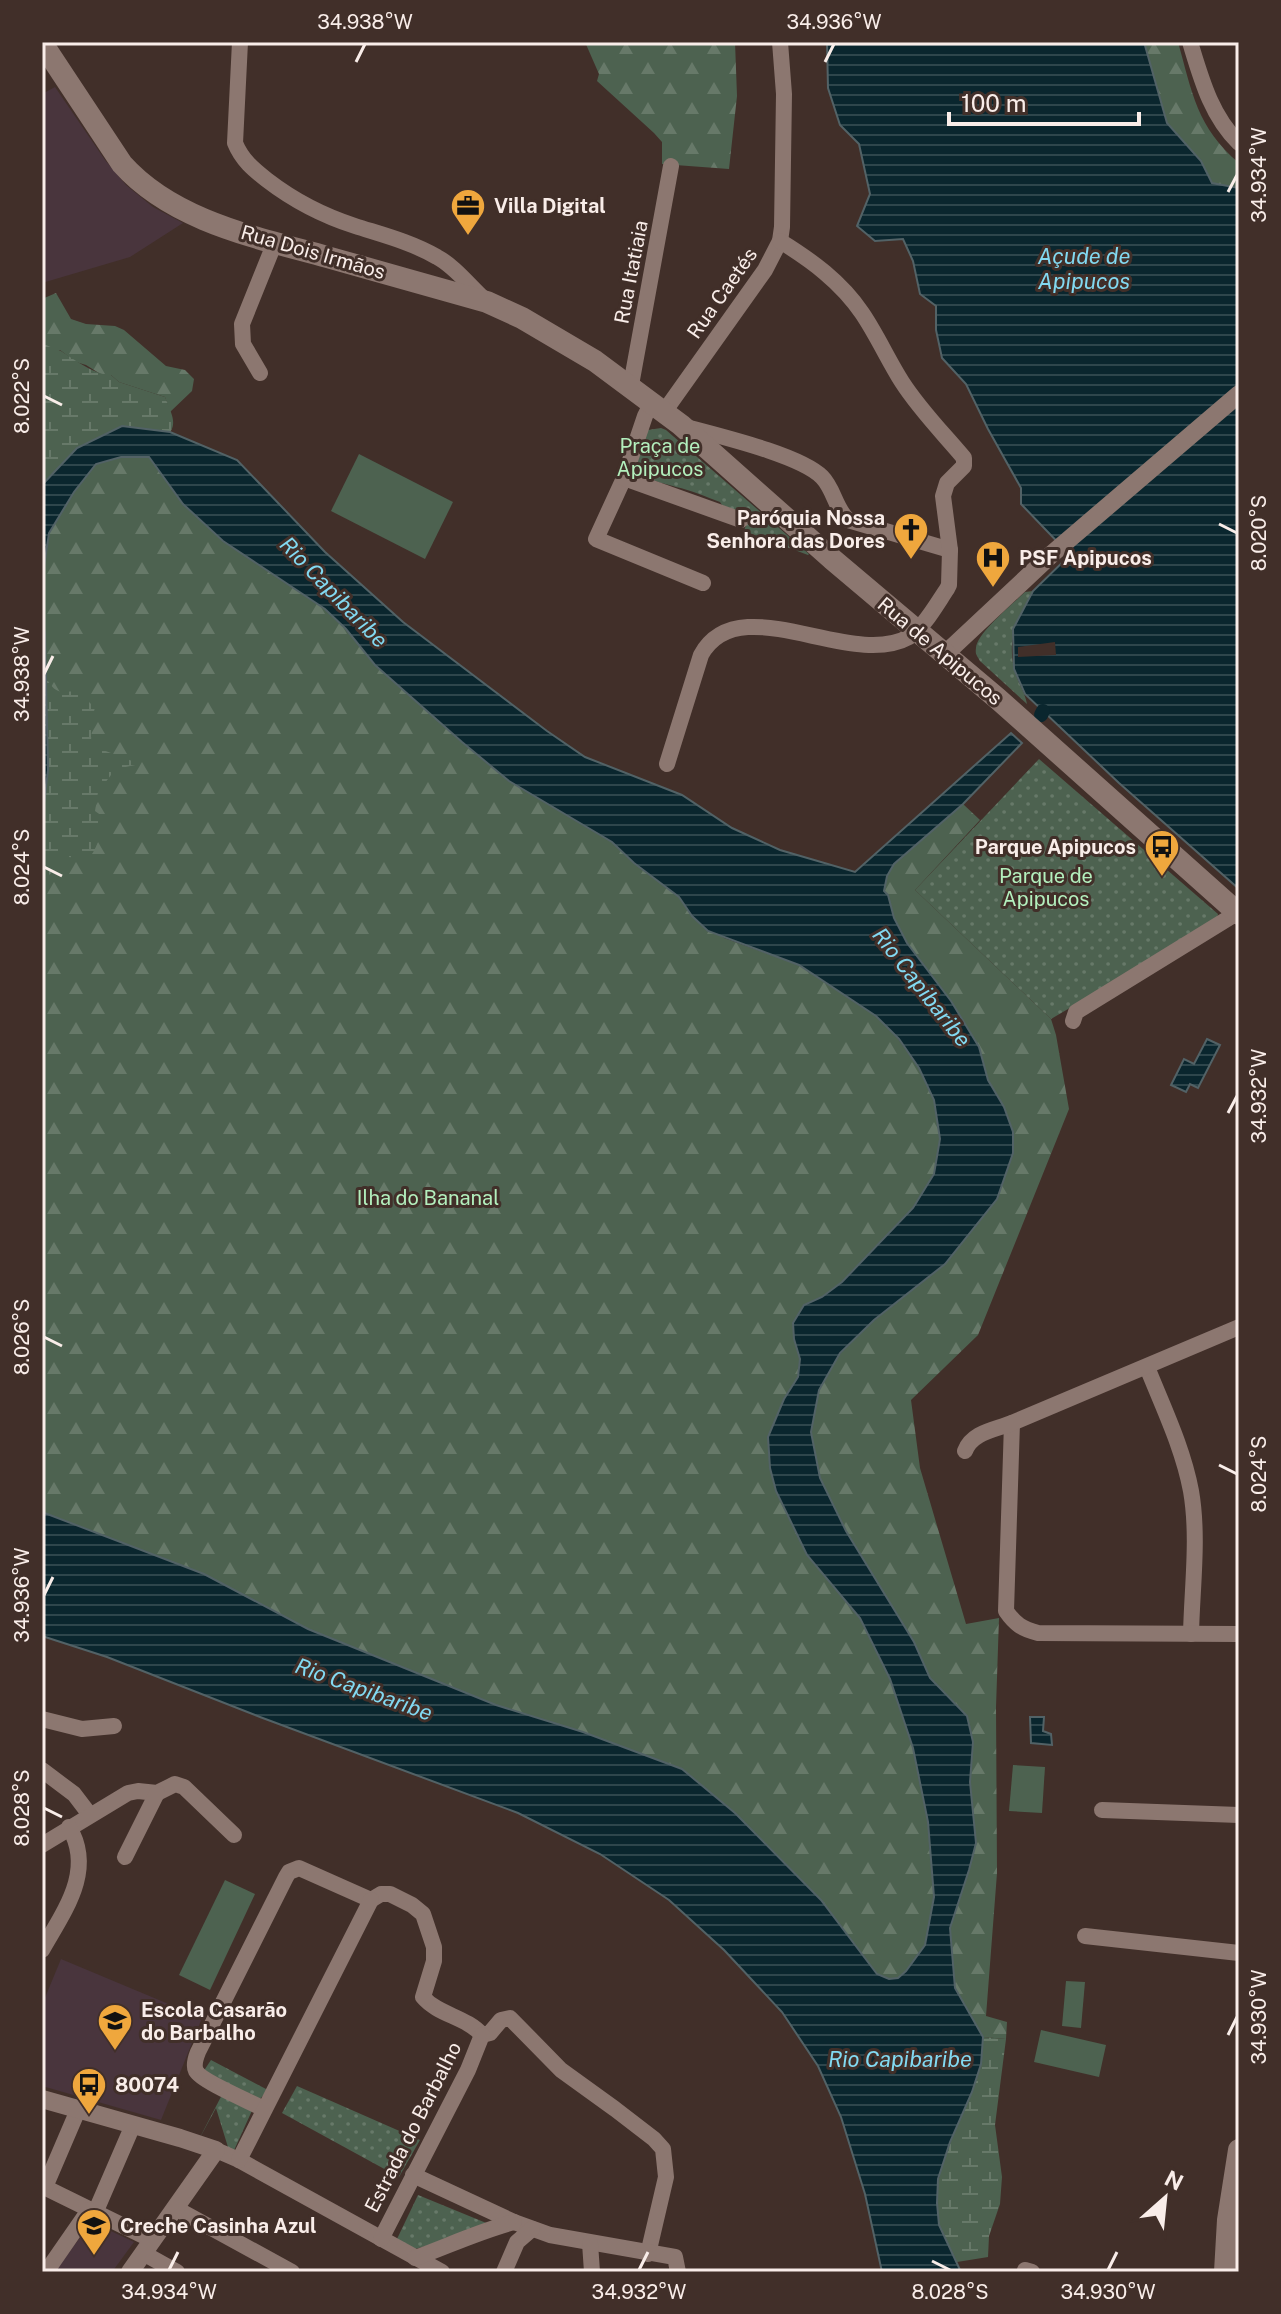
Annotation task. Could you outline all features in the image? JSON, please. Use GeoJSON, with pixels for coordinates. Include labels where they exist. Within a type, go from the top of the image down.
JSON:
{"type":"FeatureCollection","features":[{"type":"Feature","properties":{"kind":"main road","name":"Rua Dois Irmãos"},"geometry":{"type":"LineString","coordinates":[[42,43],[106,140],[137,180],[170,203],[197,216],[275,242],[487,302],[562,341],[653,403]]}},
{"type":"Feature","properties":{"kind":"main road","name":"Rua de Apipucos"},"geometry":{"type":"LineString","coordinates":[[653,403],[998,699],[1238,914]]}},
{"type":"Feature","properties":{"kind":"main road"},"geometry":{"type":"LineString","coordinates":[[1227,2267],[1233,2178],[1239,2150]]}},
{"type":"Feature","properties":{"kind":"street"},"geometry":{"type":"LineString","coordinates":[[240,42],[235,143],[251,167],[275,186],[320,212],[386,235],[441,259],[487,302]]}},
{"type":"Feature","properties":{"kind":"street","name":"Rua Caetés"},"geometry":{"type":"LineString","coordinates":[[653,403],[702,355],[765,270],[780,241],[784,94],[780,42]]}},
{"type":"Feature","properties":{"kind":"street"},"geometry":{"type":"LineString","coordinates":[[1190,42],[1202,83],[1220,121],[1239,143]]}},
{"type":"Feature","properties":{"kind":"street","name":"Rua Itatiaia"},"geometry":{"type":"LineString","coordinates":[[653,403],[671,166]]}},
{"type":"Feature","properties":{"kind":"street"},"geometry":{"type":"LineString","coordinates":[[667,764],[701,655],[707,644],[718,635],[747,627],[763,627],[850,644],[871,645],[905,639],[916,631],[947,589],[950,550],[943,496],[947,483],[964,466],[964,458],[924,413],[861,312],[830,277],[780,241]]}},
{"type":"Feature","properties":{"kind":"street"},"geometry":{"type":"LineString","coordinates":[[260,373],[243,344],[242,324],[275,242]]}},
{"type":"Feature","properties":{"kind":"street"},"geometry":{"type":"LineString","coordinates":[[944,655],[1053,553],[1239,394]]}},
{"type":"Feature","properties":{"kind":"street"},"geometry":{"type":"LineString","coordinates":[[703,583],[596,539],[653,403],[815,471],[831,488],[848,520],[950,550]]}},
{"type":"Feature","properties":{"kind":"street"},"geometry":{"type":"LineString","coordinates":[[624,478],[741,520]]}},
{"type":"Feature","properties":{"kind":"street"},"geometry":{"type":"LineString","coordinates":[[1073,1021],[1076,1012],[1238,914]]}},
{"type":"Feature","properties":{"kind":"street"},"geometry":{"type":"LineString","coordinates":[[965,1451],[975,1436],[1239,1327]]}},
{"type":"Feature","properties":{"kind":"street"},"geometry":{"type":"LineString","coordinates":[[1147,1367],[1183,1459],[1191,1493],[1194,1536],[1191,1634]]}},
{"type":"Feature","properties":{"kind":"street"},"geometry":{"type":"LineString","coordinates":[[1012,1423],[1006,1611],[1015,1624],[1038,1633],[1239,1634]]}},
{"type":"Feature","properties":{"kind":"street"},"geometry":{"type":"LineString","coordinates":[[42,1719],[82,1729],[114,1726]]}},
{"type":"Feature","properties":{"kind":"street"},"geometry":{"type":"LineString","coordinates":[[42,1770],[74,1794],[90,1815]]}},
{"type":"Feature","properties":{"kind":"street"},"geometry":{"type":"LineString","coordinates":[[46,1836],[69,1827],[132,1791],[157,1793],[175,1784],[184,1787],[234,1835]]}},
{"type":"Feature","properties":{"kind":"street"},"geometry":{"type":"LineString","coordinates":[[125,1857],[157,1793]]}},
{"type":"Feature","properties":{"kind":"street"},"geometry":{"type":"LineString","coordinates":[[1102,1810],[1239,1815]]}},
{"type":"Feature","properties":{"kind":"street"},"geometry":{"type":"LineString","coordinates":[[42,1950],[78,1880],[80,1852],[69,1827]]}},
{"type":"Feature","properties":{"kind":"street"},"geometry":{"type":"LineString","coordinates":[[264,2109],[203,2079],[195,2070],[195,2062],[286,1877],[289,1872],[299,1868],[371,1900]]}},
{"type":"Feature","properties":{"kind":"street"},"geometry":{"type":"LineString","coordinates":[[239,2160],[371,1900],[381,1894],[390,1894],[423,1914],[434,1947],[434,1961],[423,1997],[430,2005],[474,2027],[482,2035],[490,2033],[501,2020],[510,2018],[561,2070],[663,2149],[666,2177],[648,2254]]}},
{"type":"Feature","properties":{"kind":"street"},"geometry":{"type":"LineString","coordinates":[[1085,1936],[1239,1953]]}},
{"type":"Feature","properties":{"kind":"street","name":"Estrada do Barbalho"},"geometry":{"type":"LineString","coordinates":[[381,2239],[468,2070],[482,2035]]}},
{"type":"Feature","properties":{"kind":"street","name":"Estrada do Barbalho"},"geometry":{"type":"LineString","coordinates":[[42,2099],[216,2150],[442,2272]]}},
{"type":"Feature","properties":{"kind":"street"},"geometry":{"type":"LineString","coordinates":[[78,2110],[43,2186],[148,2246],[177,2272]]}},
{"type":"Feature","properties":{"kind":"street"},"geometry":{"type":"LineString","coordinates":[[47,2264],[92,2212],[133,2125]]}},
{"type":"Feature","properties":{"kind":"street"},"geometry":{"type":"LineString","coordinates":[[130,2272],[216,2150]]}},
{"type":"Feature","properties":{"kind":"street"},"geometry":{"type":"LineString","coordinates":[[413,2175],[532,2229],[648,2254],[676,2265]]}},
{"type":"Feature","properties":{"kind":"street"},"geometry":{"type":"LineString","coordinates":[[175,2208],[292,2272]]}},
{"type":"Feature","properties":{"kind":"street"},"geometry":{"type":"LineString","coordinates":[[415,2258],[490,2228],[514,2222]]}},
{"type":"Feature","properties":{"kind":"street"},"geometry":{"type":"LineString","coordinates":[[504,2272],[517,2242],[532,2229]]}},
{"type":"Feature","properties":{"kind":"street"},"geometry":{"type":"LineString","coordinates":[[590,2243],[592,2272]]}},
{"type":"Feature","properties":{"kind":"shaded area"},"geometry":{"type":"Polygon","coordinates":[[[55,87],[126,185],[153,207],[183,223],[130,257],[42,283],[42,94],[55,87]]]}},
{"type":"Feature","properties":{"kind":"shaded area","name":"Escola Casarão do Barbalho"},"geometry":{"type":"Polygon","coordinates":[[[61,1959],[202,2018],[161,2120],[42,2086],[42,2005],[61,1959]]]}},
{"type":"Feature","properties":{"kind":"shaded area","name":"Creche Casinha Azul"},"geometry":{"type":"Polygon","coordinates":[[[92,2222],[134,2242],[112,2272],[54,2272],[92,2222]]]}},
{"type":"Feature","properties":{"kind":"green space"},"geometry":{"type":"Polygon","coordinates":[[[585,42],[735,42],[737,96],[729,169],[662,164],[662,142],[597,81],[599,74],[585,42]]]}},
{"type":"Feature","properties":{"kind":"green space"},"geometry":{"type":"Polygon","coordinates":[[[1144,42],[1178,42],[1192,93],[1205,123],[1239,163],[1239,188],[1212,183],[1201,161],[1167,123],[1144,42]]]}},
{"type":"Feature","properties":{"kind":"green space"},"geometry":{"type":"Polygon","coordinates":[[[56,293],[71,319],[124,330],[166,366],[185,370],[194,379],[192,391],[170,412],[165,397],[119,382],[111,375],[102,375],[60,350],[52,350],[43,344],[42,299],[56,293]]]}},
{"type":"Feature","properties":{"kind":"green space"},"geometry":{"type":"Polygon","coordinates":[[[42,341],[93,370],[111,375],[119,382],[165,397],[173,420],[170,432],[122,426],[77,448],[42,485],[42,341]]]}},
{"type":"Feature","properties":{"kind":"green space","name":"Praça de Apipucos"},"geometry":{"type":"Polygon","coordinates":[[[661,428],[809,554],[744,531],[748,519],[720,502],[654,480],[640,472],[635,467],[648,430],[661,428]]]}},
{"type":"Feature","properties":{"kind":"green space"},"geometry":{"type":"Polygon","coordinates":[[[359,454],[453,502],[425,559],[331,511],[359,454]]]}},
{"type":"Feature","properties":{"kind":"green space","name":"Ilha do Bananal"},"geometry":{"type":"Polygon","coordinates":[[[121,457],[149,457],[183,504],[265,568],[325,609],[580,822],[612,842],[679,897],[692,916],[724,938],[799,965],[877,1016],[919,1068],[934,1100],[940,1139],[934,1174],[913,1208],[842,1283],[804,1305],[794,1339],[800,1359],[798,1377],[784,1399],[768,1437],[770,1468],[807,1555],[860,1618],[890,1679],[913,1748],[928,1821],[934,1897],[925,1945],[898,1978],[889,1979],[877,1974],[821,1900],[735,1813],[682,1769],[583,1732],[496,1705],[308,1629],[204,1574],[42,1512],[42,821],[48,770],[42,580],[49,533],[74,492],[96,464],[121,457]]]}},
{"type":"Feature","properties":{"kind":"green space"},"geometry":{"type":"Polygon","coordinates":[[[1033,591],[1019,619],[1012,647],[1014,669],[1027,704],[980,661],[976,650],[982,635],[996,619],[1025,592],[1033,591]]]}},
{"type":"Feature","properties":{"kind":"green space"},"geometry":{"type":"Polygon","coordinates":[[[44,681],[60,692],[78,691],[95,708],[91,738],[93,751],[98,755],[103,750],[140,764],[121,768],[98,792],[95,811],[102,816],[101,829],[96,847],[85,863],[70,857],[59,859],[52,873],[42,879],[42,713],[44,681]]]}},
{"type":"Feature","properties":{"kind":"green space","name":"Parque de Apipucos"},"geometry":{"type":"Polygon","coordinates":[[[1039,759],[1218,914],[1216,922],[1051,1019],[915,890],[1039,759]]]}},
{"type":"Feature","properties":{"kind":"green space"},"geometry":{"type":"Polygon","coordinates":[[[963,804],[980,820],[915,890],[1051,1019],[1069,1109],[978,1335],[911,1400],[920,1468],[966,1624],[999,1618],[997,1873],[986,2016],[1007,2022],[1006,2039],[983,2037],[955,1988],[950,1928],[976,1843],[970,1782],[973,1742],[947,1695],[930,1679],[914,1642],[846,1531],[820,1478],[811,1432],[819,1390],[838,1356],[871,1323],[945,1264],[997,1199],[1004,1107],[951,1001],[907,943],[894,918],[888,895],[884,892],[887,876],[894,864],[963,804]]]}},
{"type":"Feature","properties":{"kind":"green space"},"geometry":{"type":"Polygon","coordinates":[[[1013,1765],[1045,1767],[1042,1813],[1009,1811],[1013,1765]]]}},
{"type":"Feature","properties":{"kind":"green space"},"geometry":{"type":"Polygon","coordinates":[[[225,1880],[255,1894],[210,1990],[179,1975],[225,1880]]]}},
{"type":"Feature","properties":{"kind":"green space"},"geometry":{"type":"Polygon","coordinates":[[[1066,1981],[1085,1982],[1081,2028],[1062,2026],[1066,1981]]]}},
{"type":"Feature","properties":{"kind":"green space"},"geometry":{"type":"Polygon","coordinates":[[[1041,2030],[1106,2045],[1099,2077],[1034,2062],[1041,2030]]]}},
{"type":"Feature","properties":{"kind":"green space"},"geometry":{"type":"Polygon","coordinates":[[[983,2037],[1006,2039],[995,2125],[1002,2177],[1000,2204],[989,2236],[988,2257],[957,2262],[938,2222],[938,2182],[980,2068],[983,2037]]]}},
{"type":"Feature","properties":{"kind":"green space"},"geometry":{"type":"Polygon","coordinates":[[[211,2060],[268,2090],[259,2100],[203,2072],[211,2060]]]}},
{"type":"Feature","properties":{"kind":"green space"},"geometry":{"type":"Polygon","coordinates":[[[297,2086],[420,2140],[399,2177],[282,2113],[297,2086]]]}},
{"type":"Feature","properties":{"kind":"green space"},"geometry":{"type":"Polygon","coordinates":[[[225,2089],[255,2104],[231,2157],[216,2108],[197,2143],[225,2089]]]}},
{"type":"Feature","properties":{"kind":"green space"},"geometry":{"type":"Polygon","coordinates":[[[418,2195],[496,2227],[415,2249],[397,2239],[418,2195]]]}},
{"type":"Feature","properties":{"kind":"water","name":"Açude de Apipucos"},"geometry":{"type":"Polygon","coordinates":[[[827,42],[1144,42],[1167,123],[1201,161],[1212,183],[1239,188],[1239,889],[1119,783],[1025,694],[1014,669],[1013,629],[1033,591],[1070,555],[1021,504],[1021,488],[966,384],[942,358],[936,330],[936,306],[920,294],[913,261],[903,239],[875,241],[857,226],[870,194],[859,144],[840,125],[828,88],[827,42]]]}},
{"type":"Feature","properties":{"kind":"water","name":"Rio Capibaribe"},"geometry":{"type":"Polygon","coordinates":[[[122,426],[170,432],[237,460],[325,552],[403,622],[547,731],[585,757],[682,795],[732,828],[780,850],[855,872],[1011,733],[1022,743],[963,804],[894,864],[884,891],[907,943],[951,1001],[979,1047],[988,1080],[1004,1107],[1013,1132],[1013,1153],[997,1199],[945,1264],[874,1320],[840,1353],[819,1390],[811,1432],[820,1478],[846,1531],[914,1642],[930,1678],[967,1716],[973,1742],[970,1782],[976,1843],[950,1928],[955,1988],[983,2037],[981,2064],[938,2179],[937,2203],[939,2225],[961,2272],[882,2272],[865,2194],[841,2117],[818,2066],[782,2012],[724,1950],[669,1900],[600,1854],[518,1813],[107,1657],[42,1636],[42,1512],[204,1574],[308,1629],[496,1705],[583,1732],[682,1769],[735,1813],[821,1900],[877,1974],[889,1979],[898,1978],[925,1945],[934,1897],[928,1822],[913,1748],[890,1679],[860,1618],[807,1555],[776,1491],[770,1468],[768,1437],[784,1399],[798,1377],[800,1359],[793,1323],[804,1305],[822,1297],[842,1282],[913,1208],[934,1174],[940,1139],[934,1100],[919,1068],[899,1039],[876,1016],[799,965],[708,931],[692,916],[679,897],[612,842],[509,781],[375,665],[325,609],[223,541],[183,504],[149,457],[121,457],[96,464],[74,492],[49,533],[42,580],[42,485],[77,448],[122,426]]]}},
{"type":"Feature","properties":{"kind":"water"},"geometry":{"type":"Polygon","coordinates":[[[42,616],[48,770],[42,821],[42,616]]]}},
{"type":"Feature","properties":{"kind":"water"},"geometry":{"type":"Polygon","coordinates":[[[1207,1039],[1220,1045],[1198,1088],[1190,1084],[1186,1092],[1171,1085],[1184,1059],[1194,1064],[1207,1039]]]}},
{"type":"Feature","properties":{"kind":"water"},"geometry":{"type":"Polygon","coordinates":[[[1030,1717],[1044,1717],[1043,1731],[1051,1734],[1052,1745],[1031,1743],[1030,1717]]]}},
{"type":"Feature","properties":{"kind":"pier"},"geometry":{"type":"Polygon","coordinates":[[[1055,642],[1056,655],[1018,657],[1018,647],[1055,642]]]}},
{"type":"Feature","properties":{"kind":"waterway"},"geometry":{"type":"LineString","coordinates":[[1041,715],[1043,711]]}},
{"type":"Feature","properties":{"kind":"place","name":"Villa Digital"},"geometry":{"type":"Point","coordinates":[468,237]}},
{"type":"Feature","properties":{"kind":"place","name":"Paróquia Nossa Senhora das Dores"},"geometry":{"type":"Point","coordinates":[911,561]}},
{"type":"Feature","properties":{"kind":"place","name":"PSF Apipucos"},"geometry":{"type":"Point","coordinates":[993,589]}},
{"type":"Feature","properties":{"kind":"place","name":"Parque Apipucos"},"geometry":{"type":"Point","coordinates":[1162,878]}},
{"type":"Feature","properties":{"kind":"place","name":"Escola Casarão do Barbalho"},"geometry":{"type":"Point","coordinates":[115,2052]}},
{"type":"Feature","properties":{"kind":"place","name":"80074"},"geometry":{"type":"Point","coordinates":[89,2116]}},
{"type":"Feature","properties":{"kind":"place","name":"Creche Casinha Azul"},"geometry":{"type":"Point","coordinates":[94,2257]}}]}
